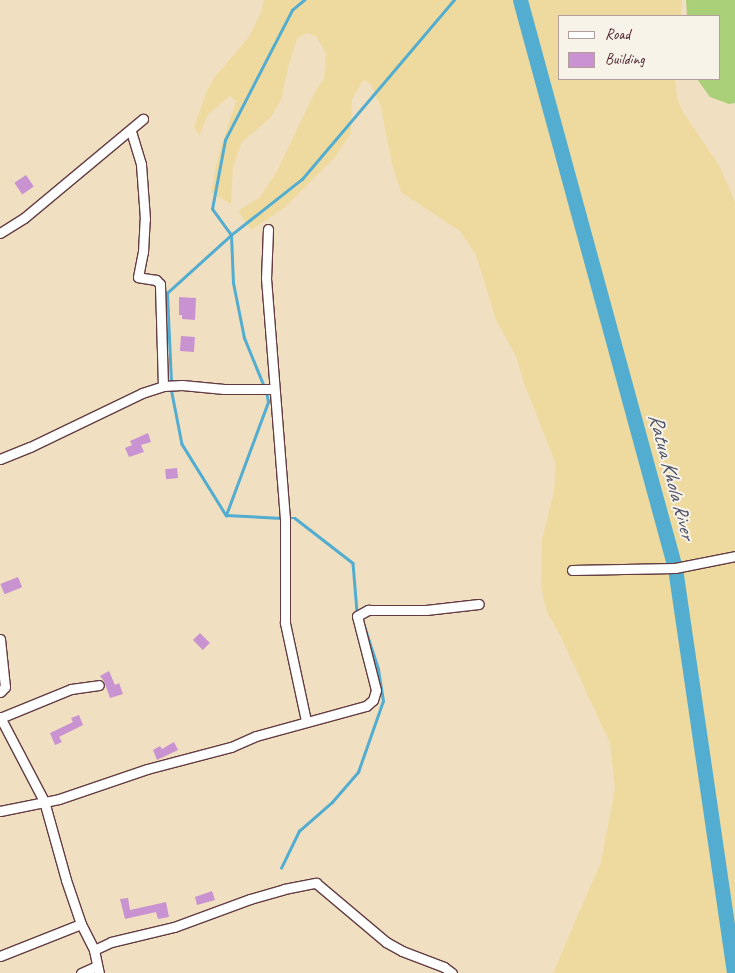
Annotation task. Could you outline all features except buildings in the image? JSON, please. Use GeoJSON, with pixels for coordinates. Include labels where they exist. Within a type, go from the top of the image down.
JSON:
{"type":"FeatureCollection","features":[{"type":"Feature","properties":{"kind":"street"},"geometry":{"type":"LineString","coordinates":[[0,233],[24,218],[131,131],[143,119]]}},
{"type":"Feature","properties":{"kind":"street"},"geometry":{"type":"LineString","coordinates":[[131,131],[141,164],[145,219],[143,252],[138,277],[156,280],[160,284],[163,386]]}},
{"type":"Feature","properties":{"kind":"street"},"geometry":{"type":"LineString","coordinates":[[268,230],[266,278],[285,518],[285,623],[306,721]]}},
{"type":"Feature","properties":{"kind":"street"},"geometry":{"type":"LineString","coordinates":[[0,459],[30,447],[142,393],[163,386],[182,385],[224,389],[274,389]]}},
{"type":"Feature","properties":{"kind":"street"},"geometry":{"type":"LineString","coordinates":[[572,570],[675,568],[735,556]]}},
{"type":"Feature","properties":{"kind":"street"},"geometry":{"type":"LineString","coordinates":[[0,811],[72,796],[147,769],[231,747],[256,736],[306,721],[366,706],[373,700],[376,690],[357,616],[368,610],[426,610],[480,604]]}},
{"type":"Feature","properties":{"kind":"street"},"geometry":{"type":"LineString","coordinates":[[0,639],[5,687],[0,692]]}},
{"type":"Feature","properties":{"kind":"street"},"geometry":{"type":"LineString","coordinates":[[80,973],[98,969],[94,950],[81,924],[66,880],[44,801],[0,717],[71,689],[99,685]]}},
{"type":"Feature","properties":{"kind":"street"},"geometry":{"type":"LineString","coordinates":[[94,950],[111,942],[174,927],[250,899],[284,889],[316,883],[386,942],[444,967],[452,973]]}},
{"type":"Feature","properties":{"kind":"street"},"geometry":{"type":"LineString","coordinates":[[0,956],[81,924]]}},
{"type":"Feature","properties":{"kind":"green space"},"geometry":{"type":"Polygon","coordinates":[[[686,0],[735,0],[735,103],[729,104],[710,97],[698,80],[720,80],[720,15],[687,15],[686,0]]]}},
{"type":"Feature","properties":{"kind":"sand"},"geometry":{"type":"Polygon","coordinates":[[[264,0],[682,0],[681,15],[558,15],[558,80],[675,80],[677,98],[683,112],[719,165],[735,202],[735,973],[553,973],[601,862],[615,789],[610,743],[560,635],[548,614],[544,601],[541,583],[542,539],[554,492],[556,464],[524,383],[516,356],[496,320],[476,255],[460,231],[401,192],[392,164],[381,107],[371,85],[364,79],[352,99],[351,133],[336,156],[284,208],[251,230],[238,211],[259,198],[277,171],[316,90],[324,79],[326,54],[316,36],[306,33],[297,39],[281,100],[270,118],[242,142],[233,166],[231,204],[211,193],[218,157],[236,101],[230,96],[208,114],[199,136],[194,127],[207,91],[214,78],[249,37],[260,15],[264,0]]]}},
{"type":"Feature","properties":{"kind":"waterway"},"geometry":{"type":"LineString","coordinates":[[264,387],[244,338],[233,283],[231,235],[212,209],[225,140],[292,10],[304,0]]}},
{"type":"Feature","properties":{"kind":"waterway"},"geometry":{"type":"LineString","coordinates":[[171,382],[167,293],[231,235],[302,179],[454,0]]}},
{"type":"Feature","properties":{"kind":"waterway","name":"Ratua Khola River"},"geometry":{"type":"LineString","coordinates":[[520,0],[675,568],[734,973]]}},
{"type":"Feature","properties":{"kind":"waterway"},"geometry":{"type":"LineString","coordinates":[[171,388],[182,444],[226,515],[282,518]]}},
{"type":"Feature","properties":{"kind":"waterway"},"geometry":{"type":"LineString","coordinates":[[226,515],[268,402],[266,392]]}},
{"type":"Feature","properties":{"kind":"waterway"},"geometry":{"type":"LineString","coordinates":[[288,518],[295,518],[353,563],[357,612]]}},
{"type":"Feature","properties":{"kind":"waterway"},"geometry":{"type":"LineString","coordinates":[[281,868],[299,831],[332,802],[358,772],[383,701],[378,669],[363,623]]}}]}
